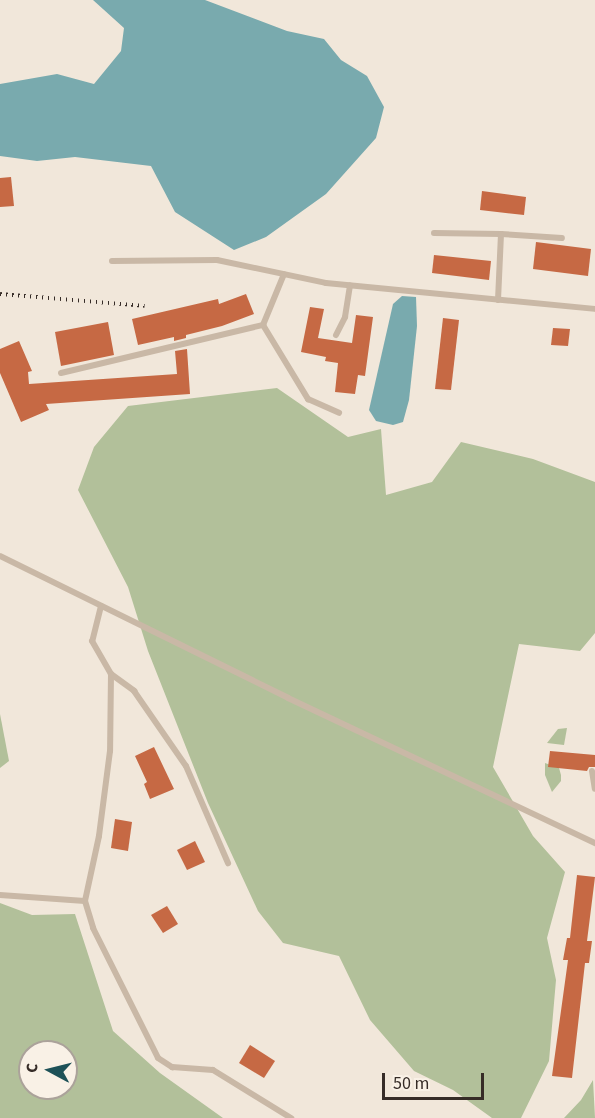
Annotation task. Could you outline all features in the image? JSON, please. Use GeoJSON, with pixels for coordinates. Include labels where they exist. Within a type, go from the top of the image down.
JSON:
{"type":"FeatureCollection","features":[{"type":"Feature","properties":{"kind":"lane"},"geometry":{"type":"LineString","coordinates":[[434,233],[562,238]]}},
{"type":"Feature","properties":{"kind":"lane"},"geometry":{"type":"LineString","coordinates":[[498,300],[501,234]]}},
{"type":"Feature","properties":{"kind":"lane"},"geometry":{"type":"LineString","coordinates":[[112,261],[217,260],[350,285],[595,309]]}},
{"type":"Feature","properties":{"kind":"lane"},"geometry":{"type":"LineString","coordinates":[[263,325],[284,274]]}},
{"type":"Feature","properties":{"kind":"lane"},"geometry":{"type":"LineString","coordinates":[[336,335],[345,317],[350,285]]}},
{"type":"Feature","properties":{"kind":"lane"},"geometry":{"type":"LineString","coordinates":[[61,373],[263,325]]}},
{"type":"Feature","properties":{"kind":"lane"},"geometry":{"type":"LineString","coordinates":[[263,325],[308,399],[339,413]]}},
{"type":"Feature","properties":{"kind":"lane"},"geometry":{"type":"LineString","coordinates":[[0,556],[595,843]]}},
{"type":"Feature","properties":{"kind":"lane"},"geometry":{"type":"LineString","coordinates":[[101,606],[92,640],[111,674],[134,691],[186,766],[228,863]]}},
{"type":"Feature","properties":{"kind":"lane"},"geometry":{"type":"LineString","coordinates":[[111,674],[110,751],[99,836],[85,901],[93,928],[158,1058],[172,1067],[213,1070],[291,1118]]}},
{"type":"Feature","properties":{"kind":"lane"},"geometry":{"type":"LineString","coordinates":[[592,771],[595,789]]}},
{"type":"Feature","properties":{"kind":"lane"},"geometry":{"type":"LineString","coordinates":[[0,895],[85,901]]}},
{"type":"Feature","properties":{"kind":"green space"},"geometry":{"type":"Polygon","coordinates":[[[277,388],[348,437],[381,429],[386,495],[432,482],[461,442],[533,459],[595,482],[595,633],[580,651],[519,644],[493,767],[533,836],[565,872],[547,938],[556,980],[549,1061],[521,1118],[492,1118],[453,1090],[414,1071],[370,1020],[339,956],[283,943],[258,911],[208,803],[148,651],[128,587],[78,490],[94,447],[128,406],[277,388]]]}},
{"type":"Feature","properties":{"kind":"green space"},"geometry":{"type":"Polygon","coordinates":[[[0,714],[9,761],[0,768],[0,714]]]}},
{"type":"Feature","properties":{"kind":"green space"},"geometry":{"type":"Polygon","coordinates":[[[567,728],[564,745],[547,743],[558,729],[567,728]]]}},
{"type":"Feature","properties":{"kind":"green space"},"geometry":{"type":"Polygon","coordinates":[[[545,763],[559,768],[561,775],[561,781],[552,792],[545,775],[545,763]]]}},
{"type":"Feature","properties":{"kind":"green space"},"geometry":{"type":"Polygon","coordinates":[[[0,903],[32,915],[75,914],[113,1031],[160,1073],[223,1118],[0,1118],[0,903]]]}},
{"type":"Feature","properties":{"kind":"green space"},"geometry":{"type":"Polygon","coordinates":[[[593,1080],[595,1118],[564,1118],[581,1100],[593,1080]]]}},
{"type":"Feature","properties":{"kind":"water"},"geometry":{"type":"Polygon","coordinates":[[[93,0],[205,0],[287,31],[324,39],[341,60],[367,76],[384,107],[376,138],[326,194],[266,237],[234,250],[175,212],[151,166],[75,157],[37,161],[0,156],[0,84],[57,74],[94,84],[121,51],[124,28],[93,0]]]}},
{"type":"Feature","properties":{"kind":"water"},"geometry":{"type":"Polygon","coordinates":[[[402,296],[416,297],[417,326],[409,400],[403,422],[393,425],[376,421],[369,410],[393,304],[402,296]]]}},
{"type":"Feature","properties":{"kind":"building"},"geometry":{"type":"Polygon","coordinates":[[[11,177],[14,206],[0,207],[0,178],[11,177]]]}},
{"type":"Feature","properties":{"kind":"building"},"geometry":{"type":"Polygon","coordinates":[[[482,191],[526,197],[524,215],[480,210],[482,191]]]}},
{"type":"Feature","properties":{"kind":"building"},"geometry":{"type":"Polygon","coordinates":[[[536,242],[591,249],[588,276],[533,269],[536,242]]]}},
{"type":"Feature","properties":{"kind":"building"},"geometry":{"type":"Polygon","coordinates":[[[434,255],[491,261],[489,280],[432,273],[434,255]]]}},
{"type":"Feature","properties":{"kind":"building"},"geometry":{"type":"Polygon","coordinates":[[[246,294],[254,314],[222,326],[186,335],[186,338],[174,341],[174,337],[138,345],[132,319],[218,299],[219,304],[246,294]]]}},
{"type":"Feature","properties":{"kind":"building"},"geometry":{"type":"Polygon","coordinates":[[[310,307],[324,309],[318,338],[352,343],[356,315],[373,317],[365,376],[358,375],[355,394],[335,392],[338,363],[325,361],[326,357],[301,352],[310,307]]]}},
{"type":"Feature","properties":{"kind":"building"},"geometry":{"type":"Polygon","coordinates":[[[443,318],[459,320],[451,390],[435,389],[443,318]]]}},
{"type":"Feature","properties":{"kind":"building"},"geometry":{"type":"Polygon","coordinates":[[[108,322],[114,355],[61,366],[55,332],[108,322]]]}},
{"type":"Feature","properties":{"kind":"building"},"geometry":{"type":"Polygon","coordinates":[[[553,328],[570,329],[568,346],[551,345],[553,328]]]}},
{"type":"Feature","properties":{"kind":"building"},"geometry":{"type":"Polygon","coordinates":[[[19,341],[32,371],[28,372],[29,384],[177,374],[175,351],[187,349],[190,394],[46,404],[49,410],[21,422],[0,373],[0,349],[19,341]]]}},
{"type":"Feature","properties":{"kind":"building"},"geometry":{"type":"Polygon","coordinates":[[[154,747],[174,789],[150,799],[144,784],[147,782],[135,756],[154,747]]]}},
{"type":"Feature","properties":{"kind":"building"},"geometry":{"type":"Polygon","coordinates":[[[550,751],[595,755],[595,767],[589,767],[587,771],[548,767],[550,751]]]}},
{"type":"Feature","properties":{"kind":"building"},"geometry":{"type":"Polygon","coordinates":[[[115,819],[132,822],[128,851],[111,848],[115,819]]]}},
{"type":"Feature","properties":{"kind":"building"},"geometry":{"type":"Polygon","coordinates":[[[195,841],[205,862],[187,870],[177,850],[195,841]]]}},
{"type":"Feature","properties":{"kind":"building"},"geometry":{"type":"Polygon","coordinates":[[[577,875],[595,877],[587,941],[592,941],[589,963],[585,963],[572,1078],[552,1076],[568,960],[563,960],[567,938],[570,938],[577,875]]]}},
{"type":"Feature","properties":{"kind":"building"},"geometry":{"type":"Polygon","coordinates":[[[167,906],[178,924],[163,933],[151,915],[167,906]]]}},
{"type":"Feature","properties":{"kind":"building"},"geometry":{"type":"Polygon","coordinates":[[[250,1045],[275,1061],[264,1078],[239,1063],[250,1045]]]}},
{"type":"Feature","properties":{"kind":"railway"},"geometry":{"type":"LineString","coordinates":[[0,294],[145,306]]}}]}
